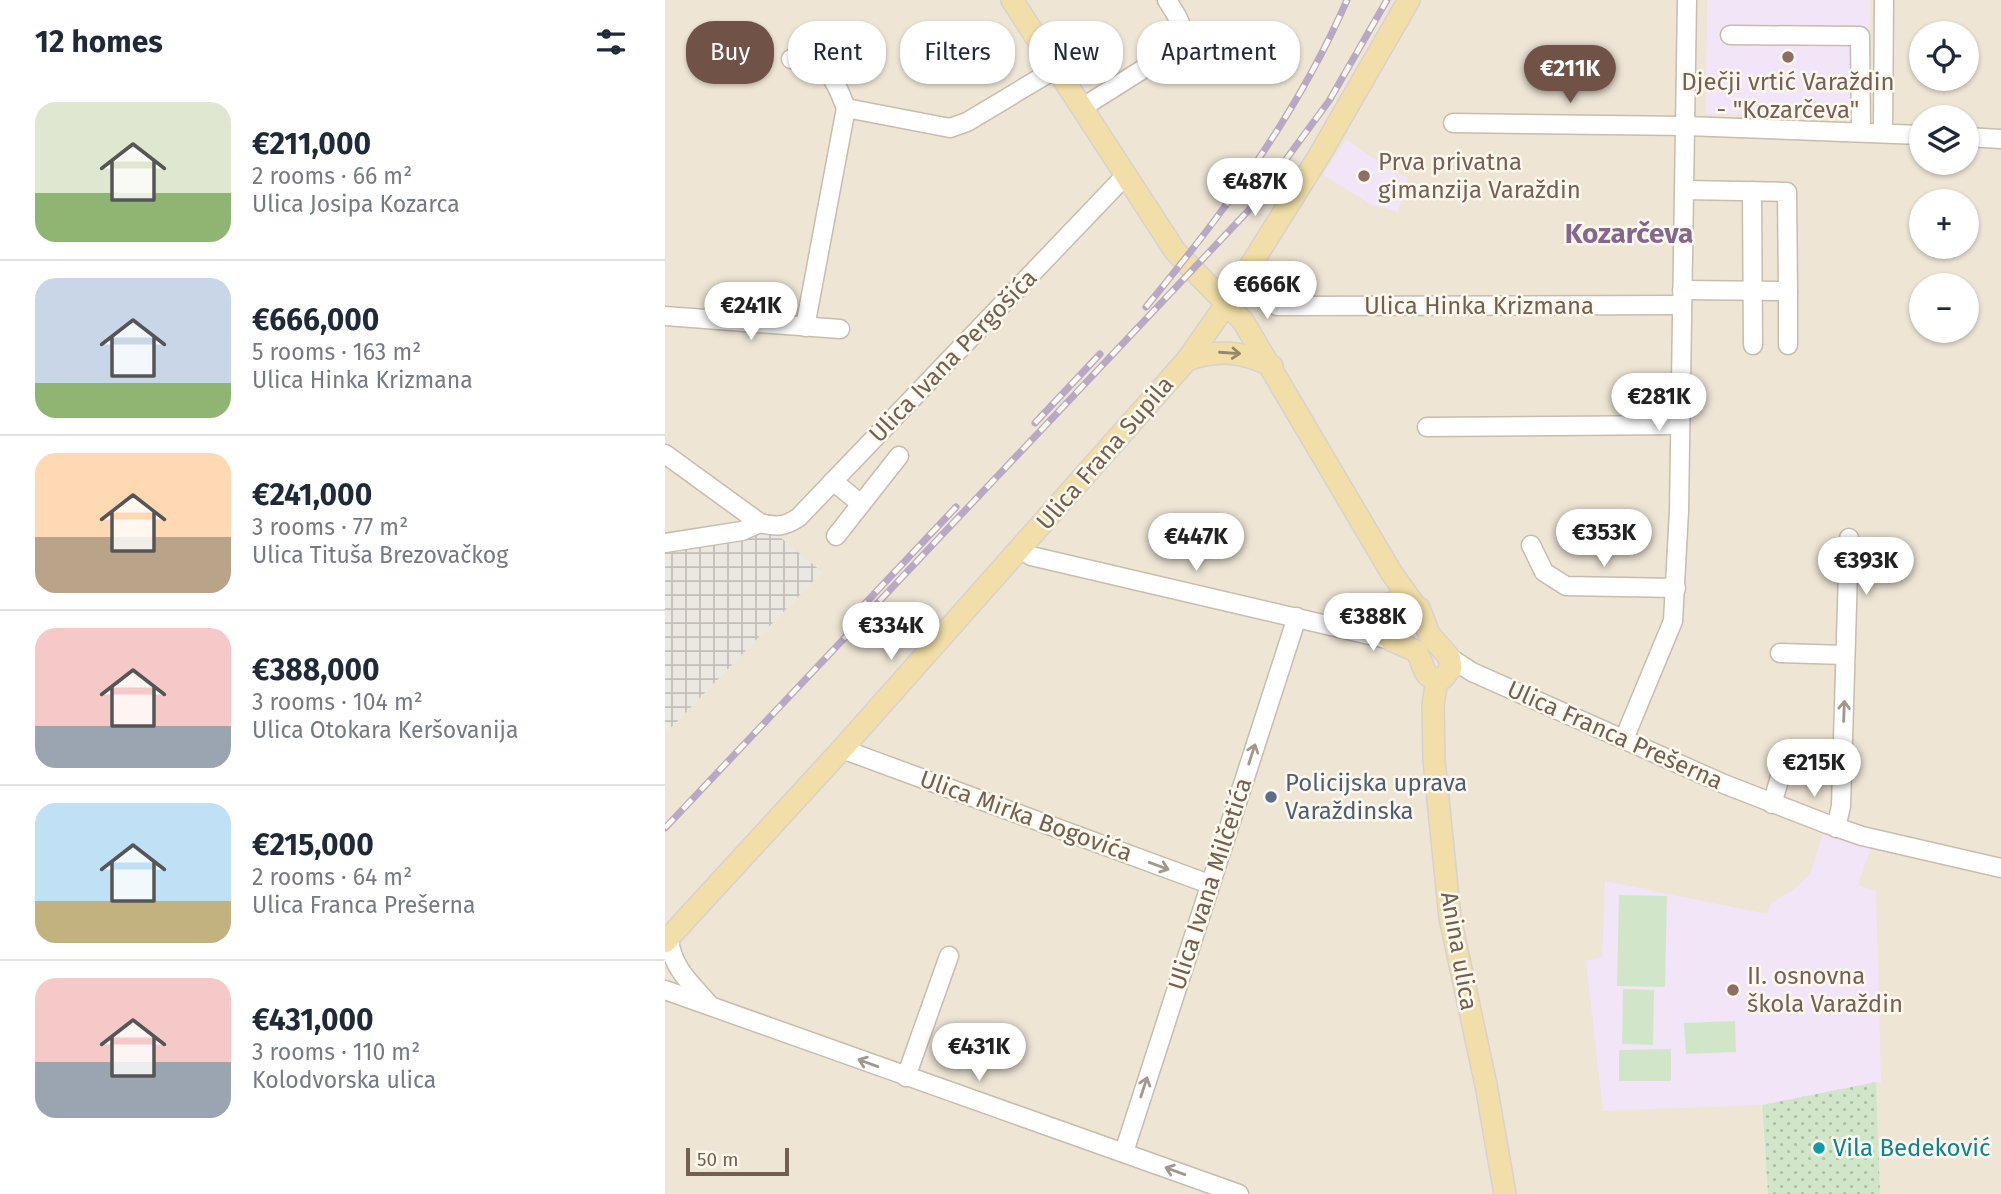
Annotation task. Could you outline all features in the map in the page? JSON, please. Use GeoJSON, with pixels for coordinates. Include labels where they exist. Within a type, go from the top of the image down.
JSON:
{"type":"FeatureCollection","features":[{"type":"Feature","properties":{"kind":"main road"},"geometry":{"type":"LineString","coordinates":[[1012,0],[1029,26]]}},
{"type":"Feature","properties":{"kind":"main road","name":"Ulica Frana Supila"},"geometry":{"type":"LineString","coordinates":[[667,940],[842,749],[1187,360],[1227,303],[1409,0]]}},
{"type":"Feature","properties":{"kind":"main road"},"geometry":{"type":"LineString","coordinates":[[1068,84],[1175,251],[1201,281],[1227,303],[1272,366],[1391,572],[1422,614],[1440,671]]}},
{"type":"Feature","properties":{"kind":"main road"},"geometry":{"type":"LineString","coordinates":[[1187,360],[1227,352],[1254,358],[1272,366]]}},
{"type":"Feature","properties":{"kind":"main road"},"geometry":{"type":"LineString","coordinates":[[1391,572],[1382,630],[1391,640],[1416,651],[1440,671]]}},
{"type":"Feature","properties":{"kind":"main road"},"geometry":{"type":"LineString","coordinates":[[1385,610],[1401,599],[1413,603]]}},
{"type":"Feature","properties":{"kind":"main road","name":"Anina ulica"},"geometry":{"type":"LineString","coordinates":[[1440,671],[1433,705],[1434,760],[1450,918],[1486,1085],[1505,1194]]}},
{"type":"Feature","properties":{"kind":"street"},"geometry":{"type":"LineString","coordinates":[[1083,107],[1175,49],[1183,37],[1182,24],[1167,0]]}},
{"type":"Feature","properties":{"kind":"street"},"geometry":{"type":"LineString","coordinates":[[1624,739],[1670,632],[1676,588],[1687,0]]}},
{"type":"Feature","properties":{"kind":"street"},"geometry":{"type":"LineString","coordinates":[[1883,132],[1884,0]]}},
{"type":"Feature","properties":{"kind":"street"},"geometry":{"type":"LineString","coordinates":[[1730,35],[1860,36],[1861,131]]}},
{"type":"Feature","properties":{"kind":"street"},"geometry":{"type":"LineString","coordinates":[[805,327],[846,108],[836,84]]}},
{"type":"Feature","properties":{"kind":"street"},"geometry":{"type":"LineString","coordinates":[[846,108],[950,128],[967,122],[1030,84]]}},
{"type":"Feature","properties":{"kind":"street"},"geometry":{"type":"LineString","coordinates":[[1453,123],[1686,126],[1909,134]]}},
{"type":"Feature","properties":{"kind":"street"},"geometry":{"type":"LineString","coordinates":[[1979,138],[2001,139]]}},
{"type":"Feature","properties":{"kind":"street","name":"Ulica Ivana Pergošića"},"geometry":{"type":"LineString","coordinates":[[665,543],[767,525],[788,525],[799,517],[1126,174]]}},
{"type":"Feature","properties":{"kind":"street"},"geometry":{"type":"LineString","coordinates":[[1685,190],[1787,191],[1788,345]]}},
{"type":"Feature","properties":{"kind":"street"},"geometry":{"type":"LineString","coordinates":[[1752,191],[1753,345]]}},
{"type":"Feature","properties":{"kind":"street","name":"Ulica Hinka Krizmana"},"geometry":{"type":"LineString","coordinates":[[1277,306],[1682,298],[1752,291],[1788,291]]}},
{"type":"Feature","properties":{"kind":"street"},"geometry":{"type":"LineString","coordinates":[[665,316],[840,329]]}},
{"type":"Feature","properties":{"kind":"street"},"geometry":{"type":"LineString","coordinates":[[1427,428],[1678,425]]}},
{"type":"Feature","properties":{"kind":"street"},"geometry":{"type":"LineString","coordinates":[[665,454],[767,525]]}},
{"type":"Feature","properties":{"kind":"street"},"geometry":{"type":"LineString","coordinates":[[836,536],[899,456]]}},
{"type":"Feature","properties":{"kind":"street"},"geometry":{"type":"LineString","coordinates":[[833,481],[861,504]]}},
{"type":"Feature","properties":{"kind":"street"},"geometry":{"type":"LineString","coordinates":[[1836,828],[1841,806],[1849,538]]}},
{"type":"Feature","properties":{"kind":"street"},"geometry":{"type":"LineString","coordinates":[[1531,545],[1544,572],[1566,586],[1676,588]]}},
{"type":"Feature","properties":{"kind":"street"},"geometry":{"type":"LineString","coordinates":[[1021,549],[1031,556],[1391,640]]}},
{"type":"Feature","properties":{"kind":"street"},"geometry":{"type":"LineString","coordinates":[[1356,632],[1385,610]]}},
{"type":"Feature","properties":{"kind":"street","name":"Ulica Ivana Milčetića"},"geometry":{"type":"LineString","coordinates":[[1124,1152],[1297,617]]}},
{"type":"Feature","properties":{"kind":"street"},"geometry":{"type":"LineString","coordinates":[[1780,653],[1845,655]]}},
{"type":"Feature","properties":{"kind":"street","name":"Ulica Franca Prešerna"},"geometry":{"type":"LineString","coordinates":[[1440,671],[1472,672],[1772,804],[1836,828],[1941,856],[2001,868]]}},
{"type":"Feature","properties":{"kind":"street","name":"Ulica Mirka Bogovića"},"geometry":{"type":"LineString","coordinates":[[842,749],[1209,884]]}},
{"type":"Feature","properties":{"kind":"street"},"geometry":{"type":"LineString","coordinates":[[1772,804],[1782,770]]}},
{"type":"Feature","properties":{"kind":"street"},"geometry":{"type":"LineString","coordinates":[[667,940],[681,972],[708,1003]]}},
{"type":"Feature","properties":{"kind":"street"},"geometry":{"type":"LineString","coordinates":[[906,1077],[949,956]]}},
{"type":"Feature","properties":{"kind":"street"},"geometry":{"type":"LineString","coordinates":[[669,991],[1239,1194]]}},
{"type":"Feature","properties":{"kind":"shaded area"},"geometry":{"type":"Polygon","coordinates":[[[665,0],[2001,0],[2001,1194],[665,1194],[665,734],[822,572],[665,547],[665,0]]]}},
{"type":"Feature","properties":{"kind":"shaded area","name":"Dječji vrtić Varaždin - \"Kozarčeva\""},"geometry":{"type":"Polygon","coordinates":[[[1707,0],[1870,0],[1869,115],[1706,114],[1707,0]]]}},
{"type":"Feature","properties":{"kind":"shaded area","name":"Prva privatna gimanzija Varaždin"},"geometry":{"type":"Polygon","coordinates":[[[1346,139],[1395,174],[1408,177],[1398,212],[1372,205],[1323,175],[1346,139]]]}},
{"type":"Feature","properties":{"kind":"shaded area"},"geometry":{"type":"Polygon","coordinates":[[[775,533],[822,572],[665,734],[665,547],[775,533]]]}},
{"type":"Feature","properties":{"kind":"shaded area","name":"II. osnovna škola Varaždin"},"geometry":{"type":"Polygon","coordinates":[[[1824,830],[1871,847],[1858,885],[1876,891],[1881,1082],[1876,1083],[1880,1194],[1768,1194],[1761,1105],[1603,1111],[1586,961],[1602,957],[1605,881],[1767,914],[1771,903],[1793,890],[1810,874],[1824,830]]]}},
{"type":"Feature","properties":{"kind":"green space"},"geometry":{"type":"Polygon","coordinates":[[[1619,895],[1667,896],[1665,987],[1617,986],[1619,895]]]}},
{"type":"Feature","properties":{"kind":"green space"},"geometry":{"type":"Polygon","coordinates":[[[1623,989],[1654,990],[1653,1045],[1622,1044],[1623,989]]]}},
{"type":"Feature","properties":{"kind":"green space"},"geometry":{"type":"Polygon","coordinates":[[[1735,1021],[1736,1052],[1686,1054],[1684,1023],[1735,1021]]]}},
{"type":"Feature","properties":{"kind":"green space"},"geometry":{"type":"Polygon","coordinates":[[[1671,1049],[1671,1081],[1619,1081],[1619,1050],[1671,1049]]]}},
{"type":"Feature","properties":{"kind":"green space"},"geometry":{"type":"Polygon","coordinates":[[[1876,1082],[1880,1194],[1768,1194],[1762,1105],[1876,1082]]]}},
{"type":"Feature","properties":{"kind":"railway"},"geometry":{"type":"LineString","coordinates":[[1146,307],[1204,235],[1257,161],[1306,83],[1347,0]]}},
{"type":"Feature","properties":{"kind":"railway"},"geometry":{"type":"LineString","coordinates":[[665,828],[1248,211],[1329,101],[1387,0]]}},
{"type":"Feature","properties":{"kind":"railway"},"geometry":{"type":"LineString","coordinates":[[1035,423],[1100,354]]}},
{"type":"Feature","properties":{"kind":"railway"},"geometry":{"type":"LineString","coordinates":[[858,611],[956,507]]}},
{"type":"Feature","properties":{"kind":"place","name":"Dječji vrtić Varaždin - \"Kozarčeva\""},"geometry":{"type":"Point","coordinates":[1788,57]}},
{"type":"Feature","properties":{"kind":"place","name":"Prva privatna gimanzija Varaždin"},"geometry":{"type":"Point","coordinates":[1364,176]}},
{"type":"Feature","properties":{"kind":"place","name":"Policijska uprava Varaždinska"},"geometry":{"type":"Point","coordinates":[1271,797]}},
{"type":"Feature","properties":{"kind":"place","name":"II. osnovna škola Varaždin"},"geometry":{"type":"Point","coordinates":[1733,990]}},
{"type":"Feature","properties":{"kind":"place","name":"Vila Bedeković"},"geometry":{"type":"Point","coordinates":[1819,1148]}},
{"type":"Feature","properties":{"kind":"district","name":"Kozarčeva"},"geometry":{"type":"Point","coordinates":[1629,233]}}]}
